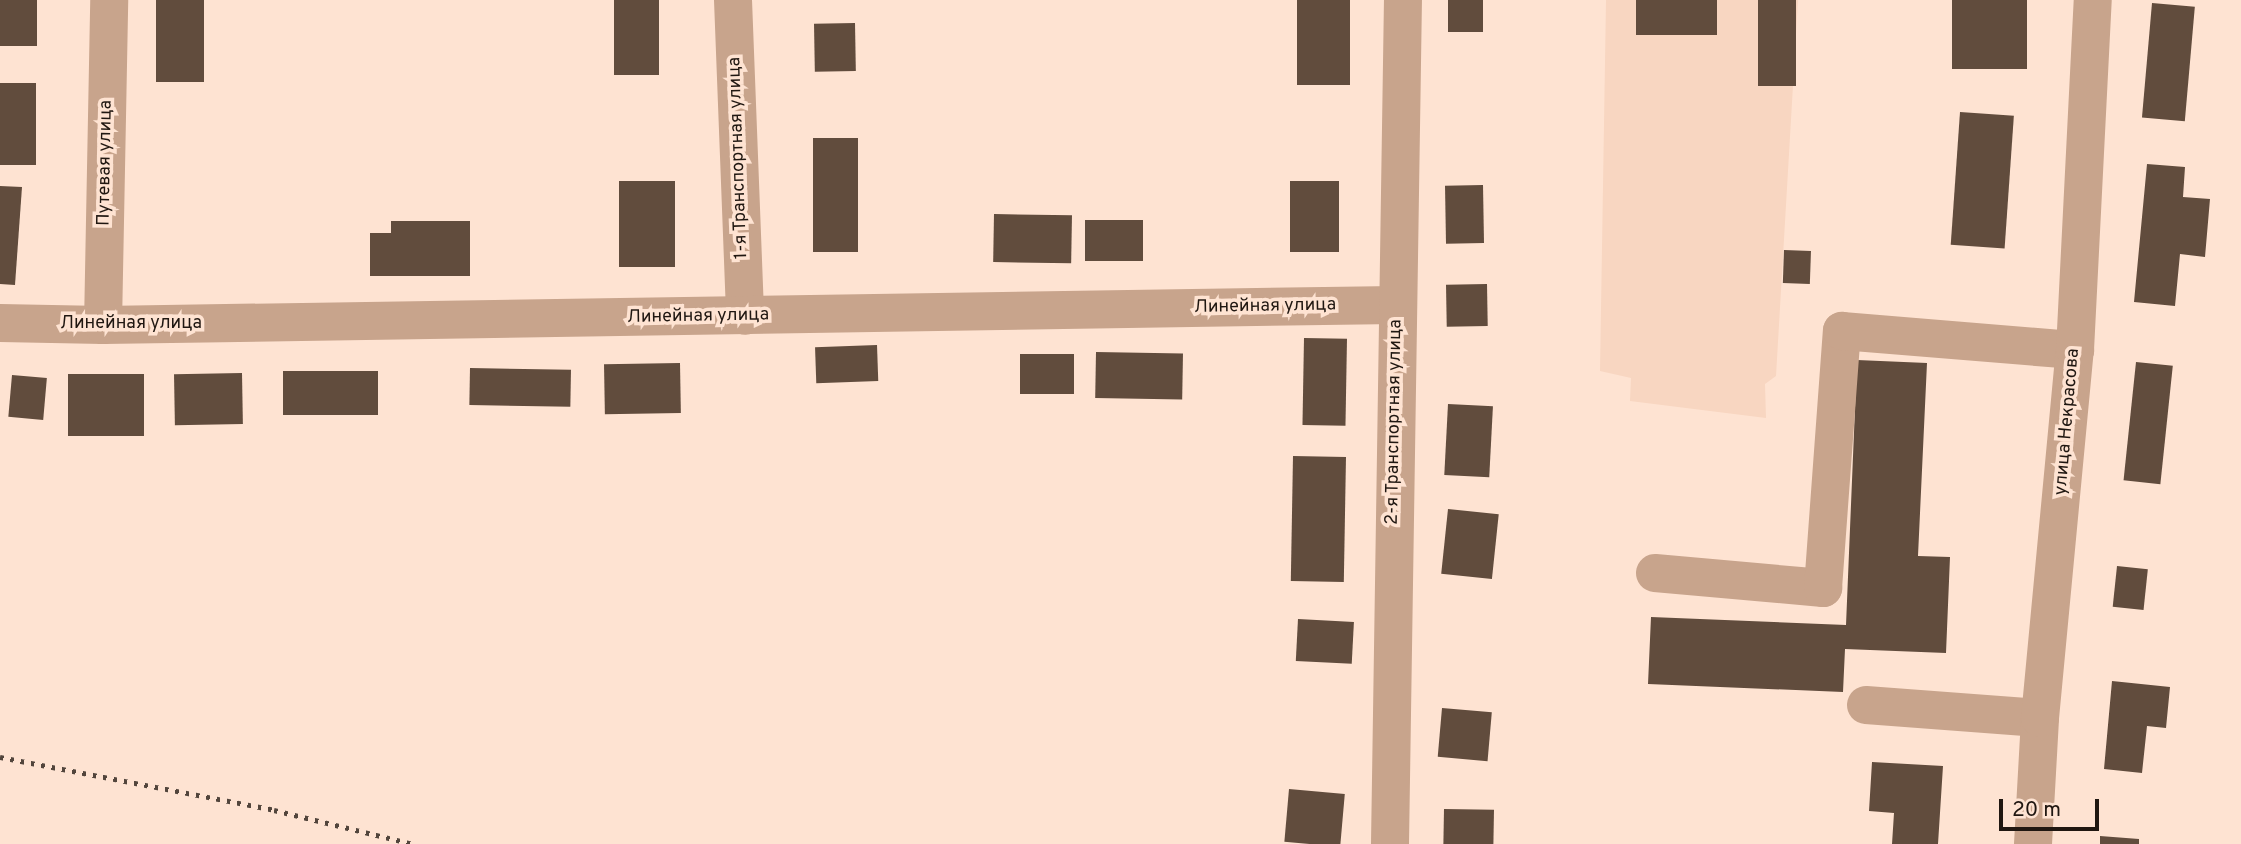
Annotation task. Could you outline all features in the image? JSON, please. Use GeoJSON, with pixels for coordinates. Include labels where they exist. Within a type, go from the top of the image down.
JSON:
{"type":"FeatureCollection","features":[{"type":"Feature","properties":{"kind":"street","name":"Путевая улица"},"geometry":{"type":"LineString","coordinates":[[103,325],[108,0]]}},
{"type":"Feature","properties":{"kind":"street","name":"1-я Транспортная улица"},"geometry":{"type":"LineString","coordinates":[[733,0],[745,316]]}},
{"type":"Feature","properties":{"kind":"street","name":"2-я Транспортная улица"},"geometry":{"type":"LineString","coordinates":[[1390,844],[1396,305],[1403,0]]}},
{"type":"Feature","properties":{"kind":"street","name":"улица Некрасова"},"geometry":{"type":"LineString","coordinates":[[2034,844],[2040,718],[2075,350],[2093,0]]}},
{"type":"Feature","properties":{"kind":"street","name":"Линейная улица"},"geometry":{"type":"LineString","coordinates":[[0,323],[103,325],[1396,305]]}},
{"type":"Feature","properties":{"kind":"street"},"geometry":{"type":"LineString","coordinates":[[1656,573],[1823,588],[1842,331],[2075,350]]}},
{"type":"Feature","properties":{"kind":"street"},"geometry":{"type":"LineString","coordinates":[[1866,705],[2040,718]]}},
{"type":"Feature","properties":{"kind":"shaded area"},"geometry":{"type":"Polygon","coordinates":[[[1606,0],[1798,0],[1776,376],[1765,384],[1766,418],[1630,401],[1631,378],[1600,371],[1606,0]]]}},
{"type":"Feature","properties":{"kind":"building"},"geometry":{"type":"Polygon","coordinates":[[[0,0],[37,0],[37,46],[0,46],[0,0]]]}},
{"type":"Feature","properties":{"kind":"building"},"geometry":{"type":"Polygon","coordinates":[[[156,0],[204,0],[204,82],[156,82],[156,0]]]}},
{"type":"Feature","properties":{"kind":"building"},"geometry":{"type":"Polygon","coordinates":[[[614,0],[659,0],[659,75],[614,75],[614,0]]]}},
{"type":"Feature","properties":{"kind":"building"},"geometry":{"type":"Polygon","coordinates":[[[1297,0],[1350,0],[1350,85],[1297,85],[1297,0]]]}},
{"type":"Feature","properties":{"kind":"building"},"geometry":{"type":"Polygon","coordinates":[[[1448,0],[1483,0],[1483,32],[1448,32],[1448,0]]]}},
{"type":"Feature","properties":{"kind":"building"},"geometry":{"type":"Polygon","coordinates":[[[1636,0],[1717,0],[1717,35],[1636,35],[1636,0]]]}},
{"type":"Feature","properties":{"kind":"building"},"geometry":{"type":"Polygon","coordinates":[[[1758,0],[1796,0],[1796,86],[1758,86],[1758,0]]]}},
{"type":"Feature","properties":{"kind":"building"},"geometry":{"type":"Polygon","coordinates":[[[1952,0],[2027,0],[2027,69],[1952,69],[1952,0]]]}},
{"type":"Feature","properties":{"kind":"building"},"geometry":{"type":"Polygon","coordinates":[[[2152,3],[2195,7],[2185,121],[2142,118],[2152,3]]]}},
{"type":"Feature","properties":{"kind":"building"},"geometry":{"type":"Polygon","coordinates":[[[855,23],[856,71],[815,72],[814,24],[855,23]]]}},
{"type":"Feature","properties":{"kind":"building"},"geometry":{"type":"Polygon","coordinates":[[[0,83],[36,83],[36,165],[0,165],[0,83]]]}},
{"type":"Feature","properties":{"kind":"building"},"geometry":{"type":"Polygon","coordinates":[[[1960,112],[2014,116],[2005,248],[1951,245],[1960,112]]]}},
{"type":"Feature","properties":{"kind":"building"},"geometry":{"type":"Polygon","coordinates":[[[813,138],[858,138],[858,252],[813,252],[813,138]]]}},
{"type":"Feature","properties":{"kind":"building"},"geometry":{"type":"Polygon","coordinates":[[[2147,164],[2185,167],[2183,197],[2210,199],[2205,257],[2180,254],[2175,306],[2134,302],[2147,164]]]}},
{"type":"Feature","properties":{"kind":"building"},"geometry":{"type":"Polygon","coordinates":[[[619,181],[675,181],[675,267],[619,267],[619,181]]]}},
{"type":"Feature","properties":{"kind":"building"},"geometry":{"type":"Polygon","coordinates":[[[1290,181],[1339,181],[1339,252],[1290,252],[1290,181]]]}},
{"type":"Feature","properties":{"kind":"building"},"geometry":{"type":"Polygon","coordinates":[[[1483,185],[1484,243],[1446,244],[1445,186],[1483,185]]]}},
{"type":"Feature","properties":{"kind":"building"},"geometry":{"type":"Polygon","coordinates":[[[0,186],[22,187],[15,285],[0,284],[0,186]]]}},
{"type":"Feature","properties":{"kind":"building"},"geometry":{"type":"Polygon","coordinates":[[[994,214],[1072,215],[1071,263],[993,262],[994,214]]]}},
{"type":"Feature","properties":{"kind":"building"},"geometry":{"type":"Polygon","coordinates":[[[1085,220],[1143,220],[1143,261],[1085,261],[1085,220]]]}},
{"type":"Feature","properties":{"kind":"building"},"geometry":{"type":"Polygon","coordinates":[[[391,221],[470,221],[470,276],[370,276],[370,233],[391,233],[391,221]]]}},
{"type":"Feature","properties":{"kind":"building"},"geometry":{"type":"Polygon","coordinates":[[[1784,250],[1811,251],[1810,284],[1783,283],[1784,250]]]}},
{"type":"Feature","properties":{"kind":"building"},"geometry":{"type":"Polygon","coordinates":[[[1487,284],[1488,326],[1447,327],[1446,285],[1487,284]]]}},
{"type":"Feature","properties":{"kind":"building"},"geometry":{"type":"Polygon","coordinates":[[[1304,338],[1347,339],[1345,426],[1302,425],[1304,338]]]}},
{"type":"Feature","properties":{"kind":"building"},"geometry":{"type":"Polygon","coordinates":[[[877,345],[878,381],[816,383],[815,347],[877,345]]]}},
{"type":"Feature","properties":{"kind":"building"},"geometry":{"type":"Polygon","coordinates":[[[1096,352],[1183,354],[1182,400],[1095,398],[1096,352]]]}},
{"type":"Feature","properties":{"kind":"building"},"geometry":{"type":"Polygon","coordinates":[[[1020,354],[1074,354],[1074,394],[1020,394],[1020,354]]]}},
{"type":"Feature","properties":{"kind":"building"},"geometry":{"type":"Polygon","coordinates":[[[1857,360],[1927,363],[1918,556],[1950,557],[1946,653],[1845,649],[1843,692],[1648,684],[1651,617],[1846,625],[1857,360]]]}},
{"type":"Feature","properties":{"kind":"building"},"geometry":{"type":"Polygon","coordinates":[[[2136,362],[2173,366],[2160,484],[2124,480],[2136,362]]]}},
{"type":"Feature","properties":{"kind":"building"},"geometry":{"type":"Polygon","coordinates":[[[680,363],[681,413],[605,414],[604,364],[680,363]]]}},
{"type":"Feature","properties":{"kind":"building"},"geometry":{"type":"Polygon","coordinates":[[[470,368],[571,370],[570,407],[469,405],[470,368]]]}},
{"type":"Feature","properties":{"kind":"building"},"geometry":{"type":"Polygon","coordinates":[[[283,371],[378,371],[378,415],[283,415],[283,371]]]}},
{"type":"Feature","properties":{"kind":"building"},"geometry":{"type":"Polygon","coordinates":[[[242,373],[243,424],[175,425],[174,374],[242,373]]]}},
{"type":"Feature","properties":{"kind":"building"},"geometry":{"type":"Polygon","coordinates":[[[68,374],[144,374],[144,436],[68,436],[68,374]]]}},
{"type":"Feature","properties":{"kind":"building"},"geometry":{"type":"Polygon","coordinates":[[[12,375],[47,378],[43,420],[8,417],[12,375]]]}},
{"type":"Feature","properties":{"kind":"building"},"geometry":{"type":"Polygon","coordinates":[[[1448,404],[1493,406],[1489,477],[1444,475],[1448,404]]]}},
{"type":"Feature","properties":{"kind":"building"},"geometry":{"type":"Polygon","coordinates":[[[1293,456],[1346,457],[1344,582],[1291,581],[1293,456]]]}},
{"type":"Feature","properties":{"kind":"building"},"geometry":{"type":"Polygon","coordinates":[[[1448,509],[1499,514],[1492,579],[1441,574],[1448,509]]]}},
{"type":"Feature","properties":{"kind":"building"},"geometry":{"type":"Polygon","coordinates":[[[2117,566],[2148,569],[2144,610],[2113,607],[2117,566]]]}},
{"type":"Feature","properties":{"kind":"building"},"geometry":{"type":"Polygon","coordinates":[[[1298,619],[1354,622],[1352,664],[1296,661],[1298,619]]]}},
{"type":"Feature","properties":{"kind":"building"},"geometry":{"type":"Polygon","coordinates":[[[2112,681],[2170,687],[2166,728],[2147,726],[2142,773],[2104,769],[2112,681]]]}},
{"type":"Feature","properties":{"kind":"building"},"geometry":{"type":"Polygon","coordinates":[[[1442,708],[1492,712],[1488,761],[1438,757],[1442,708]]]}},
{"type":"Feature","properties":{"kind":"building"},"geometry":{"type":"Polygon","coordinates":[[[1872,762],[1943,766],[1938,844],[1892,844],[1894,813],[1869,811],[1872,762]]]}},
{"type":"Feature","properties":{"kind":"building"},"geometry":{"type":"Polygon","coordinates":[[[1289,789],[1345,794],[1340,844],[1284,842],[1289,789]]]}},
{"type":"Feature","properties":{"kind":"building"},"geometry":{"type":"Polygon","coordinates":[[[1444,809],[1494,810],[1493,844],[1443,844],[1444,809]]]}},
{"type":"Feature","properties":{"kind":"building"},"geometry":{"type":"Polygon","coordinates":[[[2100,836],[2139,839],[2139,844],[2100,844],[2100,836]]]}},
{"type":"Feature","properties":{"kind":"railway"},"geometry":{"type":"LineString","coordinates":[[0,757],[274,810],[414,844]]}}]}
